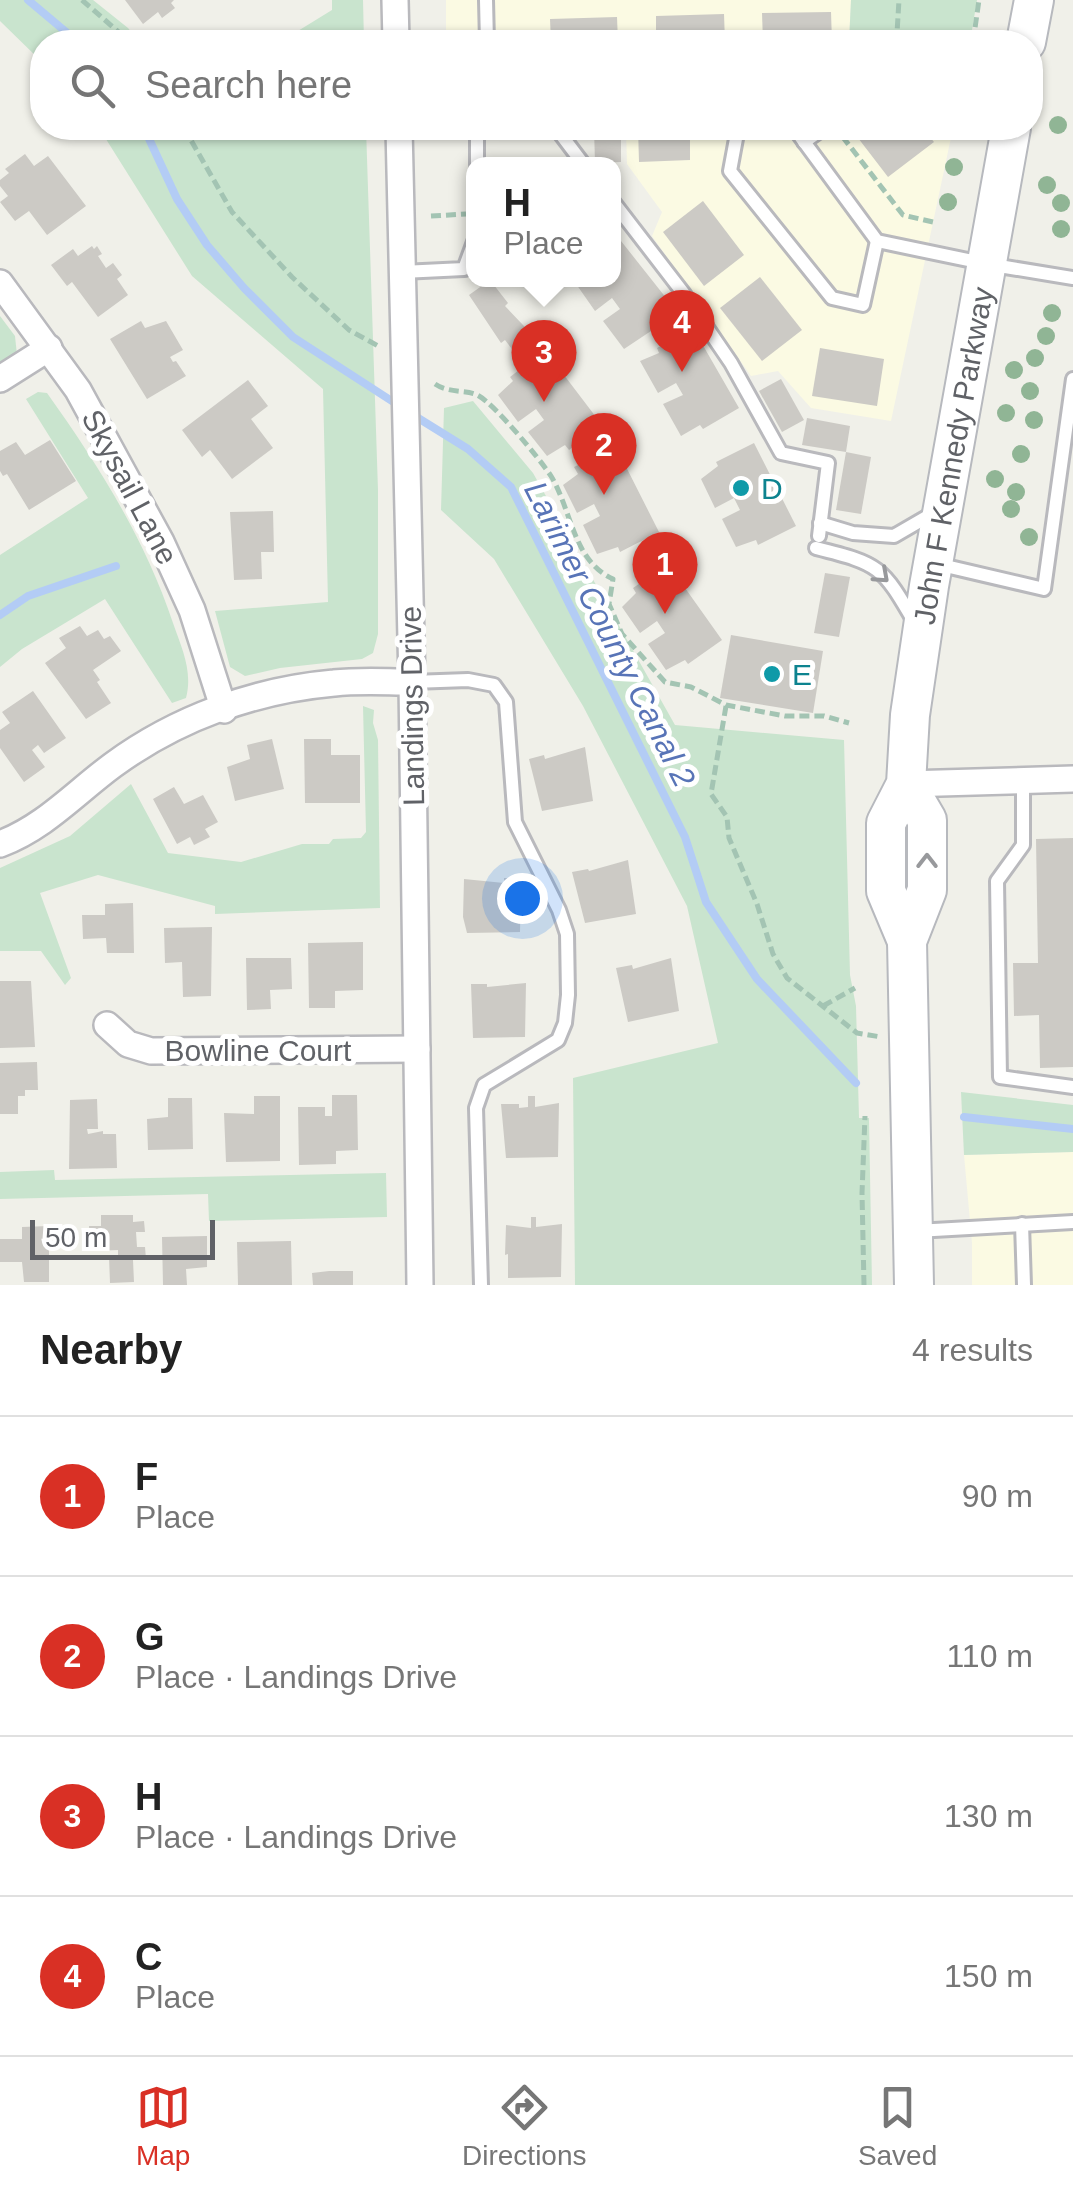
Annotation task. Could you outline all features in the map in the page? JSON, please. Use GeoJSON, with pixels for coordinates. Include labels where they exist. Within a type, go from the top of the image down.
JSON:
{"type":"FeatureCollection","features":[{"type":"Feature","properties":{"kind":"street"},"geometry":{"type":"LineString","coordinates":[[396,0],[396,30]]}},
{"type":"Feature","properties":{"kind":"street"},"geometry":{"type":"LineString","coordinates":[[1028,30],[1034,0]]}},
{"type":"Feature","properties":{"kind":"street","name":"Landings Drive"},"geometry":{"type":"LineString","coordinates":[[398,140],[412,682],[420,1285]]}},
{"type":"Feature","properties":{"kind":"street","name":"John F Kennedy Parkway"},"geometry":{"type":"LineString","coordinates":[[914,1285],[908,941],[886,891],[886,823],[906,784],[910,715],[933,563],[1009,140]]}},
{"type":"Feature","properties":{"kind":"street","name":"Skysail Lane"},"geometry":{"type":"LineString","coordinates":[[0,283],[104,433],[192,610],[224,710]]}},
{"type":"Feature","properties":{"kind":"street"},"geometry":{"type":"LineString","coordinates":[[0,379],[48,348]]}},
{"type":"Feature","properties":{"kind":"street"},"geometry":{"type":"LineString","coordinates":[[0,844],[52,816],[110,767],[186,719],[334,682],[412,682]]}},
{"type":"Feature","properties":{"kind":"street"},"geometry":{"type":"LineString","coordinates":[[906,784],[1073,779]]}},
{"type":"Feature","properties":{"kind":"street","name":"Bowline Court"},"geometry":{"type":"LineString","coordinates":[[107,1025],[128,1044],[151,1052],[417,1049]]}},
{"type":"Feature","properties":{"kind":"lane"},"geometry":{"type":"LineString","coordinates":[[486,0],[487,30]]}},
{"type":"Feature","properties":{"kind":"lane"},"geometry":{"type":"LineString","coordinates":[[736,140],[730,171],[832,298],[863,305],[877,240]]}},
{"type":"Feature","properties":{"kind":"lane"},"geometry":{"type":"LineString","coordinates":[[807,140],[804,142],[877,240],[1073,278]]}},
{"type":"Feature","properties":{"kind":"lane"},"geometry":{"type":"LineString","coordinates":[[621,212],[703,322],[781,453],[828,462],[818,535]]}},
{"type":"Feature","properties":{"kind":"lane"},"geometry":{"type":"LineString","coordinates":[[402,272],[464,269],[466,264]]}},
{"type":"Feature","properties":{"kind":"lane"},"geometry":{"type":"LineString","coordinates":[[933,563],[1044,590],[1073,379]]}},
{"type":"Feature","properties":{"kind":"lane"},"geometry":{"type":"LineString","coordinates":[[818,535],[894,536],[943,507]]}},
{"type":"Feature","properties":{"kind":"lane"},"geometry":{"type":"LineString","coordinates":[[818,535],[889,578],[922,636]]}},
{"type":"Feature","properties":{"kind":"lane"},"geometry":{"type":"LineString","coordinates":[[412,682],[481,682],[494,686],[506,702],[514,822],[560,910],[568,934],[568,994],[565,1023],[558,1040],[484,1084],[476,1108],[481,1285]]}},
{"type":"Feature","properties":{"kind":"lane"},"geometry":{"type":"LineString","coordinates":[[1024,780],[1023,845],[997,881],[1000,1077],[1073,1086]]}},
{"type":"Feature","properties":{"kind":"lane"},"geometry":{"type":"LineString","coordinates":[[913,1232],[1073,1222]]}},
{"type":"Feature","properties":{"kind":"lane"},"geometry":{"type":"LineString","coordinates":[[1022,1224],[1024,1285]]}},
{"type":"Feature","properties":{"kind":"path"},"geometry":{"type":"LineString","coordinates":[[82,0],[116,30]]}},
{"type":"Feature","properties":{"kind":"path"},"geometry":{"type":"LineString","coordinates":[[897,30],[899,0]]}},
{"type":"Feature","properties":{"kind":"path"},"geometry":{"type":"LineString","coordinates":[[975,30],[979,0]]}},
{"type":"Feature","properties":{"kind":"path"},"geometry":{"type":"LineString","coordinates":[[191,140],[232,212],[292,278],[349,330],[404,360]]}},
{"type":"Feature","properties":{"kind":"path"},"geometry":{"type":"LineString","coordinates":[[845,140],[903,215],[933,222]]}},
{"type":"Feature","properties":{"kind":"path"},"geometry":{"type":"LineString","coordinates":[[431,216],[466,214]]}},
{"type":"Feature","properties":{"kind":"path"},"geometry":{"type":"LineString","coordinates":[[435,384],[446,392],[480,396],[525,442],[552,477],[588,560],[598,572],[614,579],[608,604],[622,634],[664,682],[691,687],[726,705],[786,716],[824,716],[849,723]]}},
{"type":"Feature","properties":{"kind":"path"},"geometry":{"type":"LineString","coordinates":[[726,705],[711,794],[726,817],[729,838],[773,954],[787,978],[857,1032],[909,1041]]}},
{"type":"Feature","properties":{"kind":"path"},"geometry":{"type":"LineString","coordinates":[[821,1006],[855,988]]}},
{"type":"Feature","properties":{"kind":"path"},"geometry":{"type":"LineString","coordinates":[[864,1285],[865,1116]]}},
{"type":"Feature","properties":{"kind":"shaded area"},"geometry":{"type":"Polygon","coordinates":[[[0,0],[93,0],[130,30],[30,30],[30,50],[0,21],[0,0]]]}},
{"type":"Feature","properties":{"kind":"shaded area"},"geometry":{"type":"Polygon","coordinates":[[[332,0],[363,0],[364,30],[300,30],[332,10],[332,0]]]}},
{"type":"Feature","properties":{"kind":"shaded area"},"geometry":{"type":"Polygon","coordinates":[[[446,0],[851,0],[850,30],[446,30],[446,0]]]}},
{"type":"Feature","properties":{"kind":"shaded area"},"geometry":{"type":"Polygon","coordinates":[[[851,0],[977,0],[972,30],[850,30],[851,0]]]}},
{"type":"Feature","properties":{"kind":"shaded area"},"geometry":{"type":"Polygon","coordinates":[[[107,140],[366,140],[378,490],[378,634],[373,653],[362,659],[245,676],[230,667],[215,611],[328,602],[323,389],[192,276],[107,140]]]}},
{"type":"Feature","properties":{"kind":"shaded area"},"geometry":{"type":"Polygon","coordinates":[[[626,140],[950,140],[891,421],[811,408],[778,371],[751,376],[652,236],[662,212],[627,164],[626,140]]]}},
{"type":"Feature","properties":{"kind":"shaded area"},"geometry":{"type":"Polygon","coordinates":[[[0,316],[15,336],[17,355],[0,369],[0,316]]]}},
{"type":"Feature","properties":{"kind":"shaded area"},"geometry":{"type":"Polygon","coordinates":[[[38,392],[47,393],[85,448],[149,562],[186,660],[186,698],[172,703],[105,599],[22,649],[0,667],[0,555],[88,498],[26,399],[38,392]]]}},
{"type":"Feature","properties":{"kind":"shaded area"},"geometry":{"type":"Polygon","coordinates":[[[473,401],[533,473],[675,725],[844,740],[850,975],[856,1006],[859,1118],[869,1118],[872,1285],[575,1285],[573,1078],[718,1043],[687,906],[583,706],[494,559],[441,510],[444,408],[473,401]]]}},
{"type":"Feature","properties":{"kind":"shaded area"},"geometry":{"type":"Polygon","coordinates":[[[363,706],[374,710],[378,740],[380,908],[215,914],[215,906],[98,875],[40,893],[71,978],[65,985],[41,951],[0,951],[0,868],[70,836],[131,784],[168,853],[241,862],[302,844],[361,838],[366,832],[363,706]]]}},
{"type":"Feature","properties":{"kind":"shaded area"},"geometry":{"type":"Polygon","coordinates":[[[961,1092],[1073,1105],[1073,1152],[964,1155],[961,1092]]]}},
{"type":"Feature","properties":{"kind":"shaded area"},"geometry":{"type":"Polygon","coordinates":[[[1073,1152],[1073,1285],[972,1285],[964,1155],[1073,1152]]]}},
{"type":"Feature","properties":{"kind":"shaded area"},"geometry":{"type":"Polygon","coordinates":[[[54,1170],[55,1180],[386,1173],[387,1217],[209,1221],[208,1194],[0,1199],[0,1172],[54,1170]]]}},
{"type":"Feature","properties":{"kind":"building"},"geometry":{"type":"Polygon","coordinates":[[[125,0],[174,0],[171,3],[175,8],[162,18],[158,12],[143,24],[125,0]]]}},
{"type":"Feature","properties":{"kind":"building"},"geometry":{"type":"Polygon","coordinates":[[[831,12],[832,30],[763,30],[762,13],[831,12]]]}},
{"type":"Feature","properties":{"kind":"building"},"geometry":{"type":"Polygon","coordinates":[[[724,14],[725,30],[656,30],[656,16],[724,14]]]}},
{"type":"Feature","properties":{"kind":"building"},"geometry":{"type":"Polygon","coordinates":[[[617,17],[618,30],[550,30],[550,19],[617,17]]]}},
{"type":"Feature","properties":{"kind":"building"},"geometry":{"type":"Polygon","coordinates":[[[594,140],[621,140],[621,157],[595,157],[594,140]]]}},
{"type":"Feature","properties":{"kind":"building"},"geometry":{"type":"Polygon","coordinates":[[[638,140],[690,140],[690,160],[639,162],[638,140]]]}},
{"type":"Feature","properties":{"kind":"building"},"geometry":{"type":"Polygon","coordinates":[[[860,140],[934,142],[888,177],[860,140]]]}},
{"type":"Feature","properties":{"kind":"building"},"geometry":{"type":"Polygon","coordinates":[[[25,154],[34,166],[48,156],[86,206],[47,235],[29,211],[15,221],[0,202],[8,196],[0,186],[0,180],[9,173],[5,169],[25,154]]]}},
{"type":"Feature","properties":{"kind":"building"},"geometry":{"type":"Polygon","coordinates":[[[703,201],[744,255],[704,286],[663,232],[703,201]]]}},
{"type":"Feature","properties":{"kind":"building"},"geometry":{"type":"Polygon","coordinates":[[[621,241],[678,313],[624,349],[603,321],[620,309],[612,298],[595,311],[578,287],[621,287],[621,241]]]}},
{"type":"Feature","properties":{"kind":"building"},"geometry":{"type":"Polygon","coordinates":[[[97,246],[106,268],[113,263],[122,275],[117,279],[128,295],[98,317],[72,282],[67,286],[51,265],[73,249],[78,256],[97,246]]]}},
{"type":"Feature","properties":{"kind":"building"},"geometry":{"type":"Polygon","coordinates":[[[760,277],[802,330],[762,361],[720,308],[760,277]]]}},
{"type":"Feature","properties":{"kind":"building"},"geometry":{"type":"Polygon","coordinates":[[[480,287],[495,287],[508,303],[505,306],[542,345],[521,361],[505,340],[501,343],[469,295],[480,287]]]}},
{"type":"Feature","properties":{"kind":"building"},"geometry":{"type":"Polygon","coordinates":[[[141,321],[145,328],[166,321],[183,350],[170,357],[186,376],[147,399],[110,339],[141,321]]]}},
{"type":"Feature","properties":{"kind":"building"},"geometry":{"type":"Polygon","coordinates":[[[693,328],[739,408],[703,429],[700,425],[681,436],[663,404],[683,395],[676,383],[658,393],[640,361],[659,353],[657,348],[693,328]]]}},
{"type":"Feature","properties":{"kind":"building"},"geometry":{"type":"Polygon","coordinates":[[[820,348],[884,359],[877,406],[812,396],[820,348]]]}},
{"type":"Feature","properties":{"kind":"building"},"geometry":{"type":"Polygon","coordinates":[[[545,350],[602,425],[569,450],[565,445],[547,456],[528,432],[544,420],[536,409],[518,422],[498,395],[513,381],[510,377],[545,350]]]}},
{"type":"Feature","properties":{"kind":"building"},"geometry":{"type":"Polygon","coordinates":[[[781,379],[804,420],[782,432],[759,391],[781,379]]]}},
{"type":"Feature","properties":{"kind":"building"},"geometry":{"type":"Polygon","coordinates":[[[248,380],[268,406],[251,419],[273,448],[232,479],[210,450],[202,457],[182,430],[248,380]]]}},
{"type":"Feature","properties":{"kind":"building"},"geometry":{"type":"Polygon","coordinates":[[[807,418],[850,426],[846,452],[802,445],[807,418]]]}},
{"type":"Feature","properties":{"kind":"building"},"geometry":{"type":"Polygon","coordinates":[[[50,440],[76,481],[29,510],[7,474],[3,476],[0,471],[0,451],[16,442],[25,455],[50,440]]]}},
{"type":"Feature","properties":{"kind":"building","name":"D"},"geometry":{"type":"Polygon","coordinates":[[[754,443],[796,526],[758,545],[756,540],[736,547],[722,519],[740,510],[734,498],[715,508],[701,479],[718,466],[716,462],[754,443]]]}},
{"type":"Feature","properties":{"kind":"building"},"geometry":{"type":"Polygon","coordinates":[[[616,447],[659,532],[620,552],[618,547],[597,554],[583,525],[600,516],[594,504],[577,513],[563,485],[578,474],[574,467],[616,447]]]}},
{"type":"Feature","properties":{"kind":"building"},"geometry":{"type":"Polygon","coordinates":[[[846,452],[871,457],[861,514],[836,510],[846,452]]]}},
{"type":"Feature","properties":{"kind":"building"},"geometry":{"type":"Polygon","coordinates":[[[273,511],[274,552],[261,552],[262,579],[234,580],[230,512],[273,511]]]}},
{"type":"Feature","properties":{"kind":"building"},"geometry":{"type":"Polygon","coordinates":[[[668,564],[722,640],[688,664],[685,660],[666,670],[648,644],[665,633],[657,621],[640,633],[622,607],[636,593],[633,588],[668,564]]]}},
{"type":"Feature","properties":{"kind":"building"},"geometry":{"type":"Polygon","coordinates":[[[825,573],[850,577],[839,637],[814,633],[825,573]]]}},
{"type":"Feature","properties":{"kind":"building"},"geometry":{"type":"Polygon","coordinates":[[[80,626],[87,636],[98,630],[104,639],[110,636],[121,651],[93,670],[111,703],[86,719],[45,663],[66,648],[59,638],[80,626]]]}},
{"type":"Feature","properties":{"kind":"building","name":"E"},"geometry":{"type":"Polygon","coordinates":[[[731,635],[823,651],[813,713],[720,698],[731,635]]]}},
{"type":"Feature","properties":{"kind":"building"},"geometry":{"type":"Polygon","coordinates":[[[33,691],[66,738],[44,753],[38,745],[32,750],[45,767],[24,782],[0,748],[0,730],[10,723],[2,712],[33,691]]]}},
{"type":"Feature","properties":{"kind":"building"},"geometry":{"type":"Polygon","coordinates":[[[272,739],[284,789],[235,801],[227,767],[250,759],[247,745],[272,739]]]}},
{"type":"Feature","properties":{"kind":"building"},"geometry":{"type":"Polygon","coordinates":[[[304,739],[331,739],[331,755],[360,755],[360,803],[305,803],[304,739]]]}},
{"type":"Feature","properties":{"kind":"building"},"geometry":{"type":"Polygon","coordinates":[[[585,747],[593,801],[542,811],[529,759],[544,755],[545,759],[585,747]]]}},
{"type":"Feature","properties":{"kind":"building"},"geometry":{"type":"Polygon","coordinates":[[[174,787],[184,804],[203,795],[218,822],[205,829],[210,837],[194,845],[190,837],[177,844],[153,799],[174,787]]]}},
{"type":"Feature","properties":{"kind":"building"},"geometry":{"type":"Polygon","coordinates":[[[1073,838],[1073,1067],[1040,1068],[1039,1015],[1014,1016],[1013,963],[1038,963],[1036,839],[1073,838]]]}},
{"type":"Feature","properties":{"kind":"building"},"geometry":{"type":"Polygon","coordinates":[[[628,860],[636,914],[585,923],[572,872],[628,860]]]}},
{"type":"Feature","properties":{"kind":"building"},"geometry":{"type":"Polygon","coordinates":[[[504,878],[521,878],[520,932],[467,933],[463,917],[464,879],[504,883],[504,878]]]}},
{"type":"Feature","properties":{"kind":"building"},"geometry":{"type":"Polygon","coordinates":[[[133,903],[134,953],[107,953],[106,938],[83,939],[82,915],[105,915],[105,904],[133,903]]]}},
{"type":"Feature","properties":{"kind":"building"},"geometry":{"type":"Polygon","coordinates":[[[212,927],[211,996],[183,997],[182,962],[165,963],[164,928],[212,927]]]}},
{"type":"Feature","properties":{"kind":"building"},"geometry":{"type":"Polygon","coordinates":[[[363,942],[363,990],[335,991],[335,1008],[309,1008],[308,943],[363,942]]]}},
{"type":"Feature","properties":{"kind":"building"},"geometry":{"type":"Polygon","coordinates":[[[246,958],[291,958],[292,989],[270,990],[271,1009],[247,1010],[246,958]]]}},
{"type":"Feature","properties":{"kind":"building"},"geometry":{"type":"Polygon","coordinates":[[[671,958],[679,1011],[628,1022],[616,968],[632,965],[633,969],[671,958]]]}},
{"type":"Feature","properties":{"kind":"building"},"geometry":{"type":"Polygon","coordinates":[[[0,981],[31,981],[35,1047],[0,1048],[0,981]]]}},
{"type":"Feature","properties":{"kind":"building"},"geometry":{"type":"Polygon","coordinates":[[[526,983],[525,1037],[473,1038],[471,984],[487,987],[526,983]]]}},
{"type":"Feature","properties":{"kind":"building"},"geometry":{"type":"Polygon","coordinates":[[[37,1062],[38,1090],[25,1090],[25,1096],[18,1096],[18,1114],[0,1114],[0,1063],[37,1062]]]}},
{"type":"Feature","properties":{"kind":"building"},"geometry":{"type":"Polygon","coordinates":[[[332,1095],[357,1095],[358,1150],[336,1151],[336,1164],[299,1165],[298,1107],[325,1107],[325,1116],[332,1116],[332,1095]]]}},
{"type":"Feature","properties":{"kind":"building"},"geometry":{"type":"Polygon","coordinates":[[[254,1096],[280,1096],[280,1161],[226,1162],[224,1113],[254,1114],[254,1096]]]}},
{"type":"Feature","properties":{"kind":"building"},"geometry":{"type":"Polygon","coordinates":[[[528,1096],[535,1096],[535,1107],[559,1103],[558,1157],[506,1158],[501,1104],[528,1107],[528,1096]]]}},
{"type":"Feature","properties":{"kind":"building"},"geometry":{"type":"Polygon","coordinates":[[[168,1098],[192,1098],[193,1149],[148,1150],[147,1119],[168,1117],[168,1098]]]}},
{"type":"Feature","properties":{"kind":"building"},"geometry":{"type":"Polygon","coordinates":[[[97,1099],[98,1129],[87,1129],[88,1134],[116,1134],[117,1168],[69,1169],[70,1100],[97,1099]]]}},
{"type":"Feature","properties":{"kind":"building"},"geometry":{"type":"Polygon","coordinates":[[[101,1215],[133,1215],[133,1222],[144,1221],[145,1232],[136,1232],[137,1247],[145,1247],[146,1259],[133,1260],[134,1282],[110,1283],[109,1256],[118,1255],[118,1250],[90,1251],[89,1226],[101,1226],[101,1215]]]}},
{"type":"Feature","properties":{"kind":"building"},"geometry":{"type":"Polygon","coordinates":[[[531,1217],[536,1217],[536,1227],[562,1224],[561,1277],[508,1278],[506,1225],[531,1228],[531,1217]]]}},
{"type":"Feature","properties":{"kind":"building"},"geometry":{"type":"Polygon","coordinates":[[[49,1226],[49,1282],[24,1282],[22,1262],[0,1262],[0,1239],[22,1239],[22,1227],[49,1226]]]}},
{"type":"Feature","properties":{"kind":"building"},"geometry":{"type":"Polygon","coordinates":[[[207,1236],[207,1267],[186,1269],[187,1285],[163,1285],[162,1237],[207,1236]]]}},
{"type":"Feature","properties":{"kind":"building"},"geometry":{"type":"Polygon","coordinates":[[[291,1241],[292,1285],[238,1285],[237,1242],[291,1241]]]}},
{"type":"Feature","properties":{"kind":"building"},"geometry":{"type":"Polygon","coordinates":[[[353,1271],[353,1285],[313,1285],[312,1273],[353,1271]]]}},
{"type":"Feature","properties":{"kind":"waterway","name":"Larimer County Canal 2"},"geometry":{"type":"LineString","coordinates":[[28,0],[64,30]]}},
{"type":"Feature","properties":{"kind":"waterway","name":"Larimer County Canal 2"},"geometry":{"type":"LineString","coordinates":[[150,140],[177,199],[207,245],[244,288],[293,337],[398,405]]}},
{"type":"Feature","properties":{"kind":"waterway","name":"Larimer County Canal 2"},"geometry":{"type":"LineString","coordinates":[[410,413],[468,449],[511,487],[685,837],[706,902],[757,979],[856,1083]]}},
{"type":"Feature","properties":{"kind":"waterway"},"geometry":{"type":"LineString","coordinates":[[0,615],[28,596],[116,566]]}},
{"type":"Feature","properties":{"kind":"waterway","name":"Larimer County Canal 2"},"geometry":{"type":"LineString","coordinates":[[964,1117],[1073,1129]]}},
{"type":"Feature","properties":{"kind":"place","name":"C"},"geometry":{"type":"Point","coordinates":[682,372]}},
{"type":"Feature","properties":{"kind":"place","name":"H"},"geometry":{"type":"Point","coordinates":[544,402]}},
{"type":"Feature","properties":{"kind":"place","name":"D"},"geometry":{"type":"Point","coordinates":[741,488]}},
{"type":"Feature","properties":{"kind":"place","name":"G"},"geometry":{"type":"Point","coordinates":[604,495]}},
{"type":"Feature","properties":{"kind":"place","name":"F"},"geometry":{"type":"Point","coordinates":[665,614]}},
{"type":"Feature","properties":{"kind":"place","name":"E"},"geometry":{"type":"Point","coordinates":[772,674]}}]}
